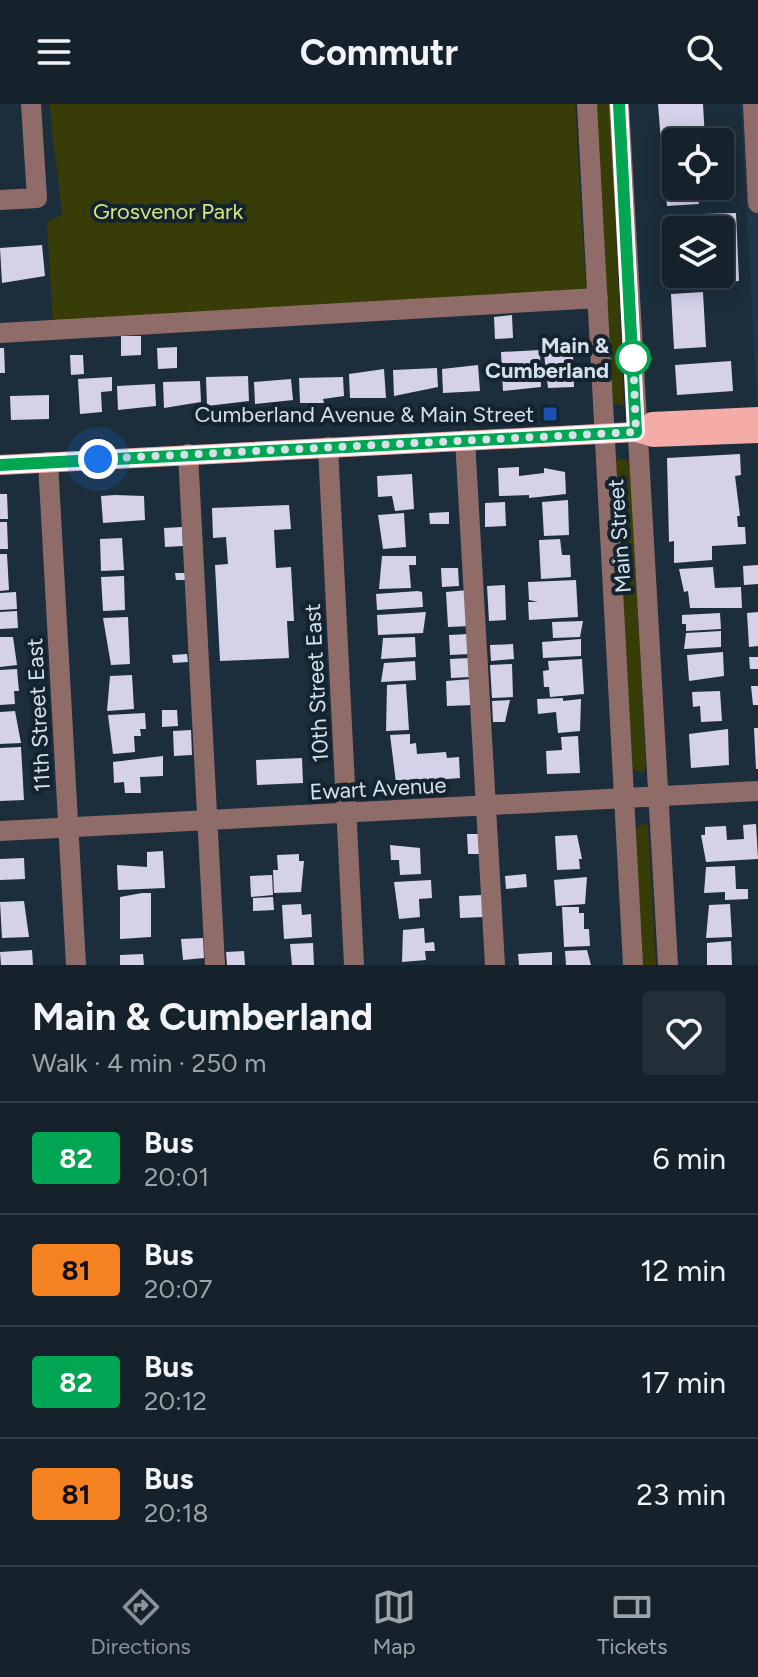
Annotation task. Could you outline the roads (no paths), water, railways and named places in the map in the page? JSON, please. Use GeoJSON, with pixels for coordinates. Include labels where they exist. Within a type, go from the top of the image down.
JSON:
{"type":"FeatureCollection","features":[{"type":"Feature","properties":{"kind":"main road"},"geometry":{"type":"LineString","coordinates":[[636,432],[652,422],[758,417]]}},
{"type":"Feature","properties":{"kind":"main road"},"geometry":{"type":"LineString","coordinates":[[0,465],[605,433],[636,432],[653,437],[758,433]]}},
{"type":"Feature","properties":{"kind":"street"},"geometry":{"type":"LineString","coordinates":[[0,200],[37,198],[31,104]]}},
{"type":"Feature","properties":{"kind":"street","name":"Main Street"},"geometry":{"type":"LineString","coordinates":[[587,104],[633,965]]}},
{"type":"Feature","properties":{"kind":"street","name":"Main Street"},"geometry":{"type":"LineString","coordinates":[[619,104],[668,965]]}},
{"type":"Feature","properties":{"kind":"street"},"geometry":{"type":"LineString","coordinates":[[753,104],[758,203]]}},
{"type":"Feature","properties":{"kind":"street"},"geometry":{"type":"LineString","coordinates":[[0,333],[598,298]]}},
{"type":"Feature","properties":{"kind":"street"},"geometry":{"type":"LineString","coordinates":[[465,440],[495,965]]}},
{"type":"Feature","properties":{"kind":"street","name":"10th Street East"},"geometry":{"type":"LineString","coordinates":[[328,447],[354,965]]}},
{"type":"Feature","properties":{"kind":"street"},"geometry":{"type":"LineString","coordinates":[[188,454],[215,965]]}},
{"type":"Feature","properties":{"kind":"street","name":"11th Street East"},"geometry":{"type":"LineString","coordinates":[[48,462],[76,965]]}},
{"type":"Feature","properties":{"kind":"street","name":"Ewart Avenue"},"geometry":{"type":"LineString","coordinates":[[0,831],[758,791]]}},
{"type":"Feature","properties":{"kind":"place","name":"Main & Cumberland"},"geometry":{"type":"Point","coordinates":[633,358]}},
{"type":"Feature","properties":{"kind":"place","name":"Cumberland Avenue & Main Street"},"geometry":{"type":"Point","coordinates":[550,414]}},
{"type":"Feature","properties":{"kind":"park label","name":"Grosvenor Park"},"geometry":{"type":"Point","coordinates":[168,211]}}]}
